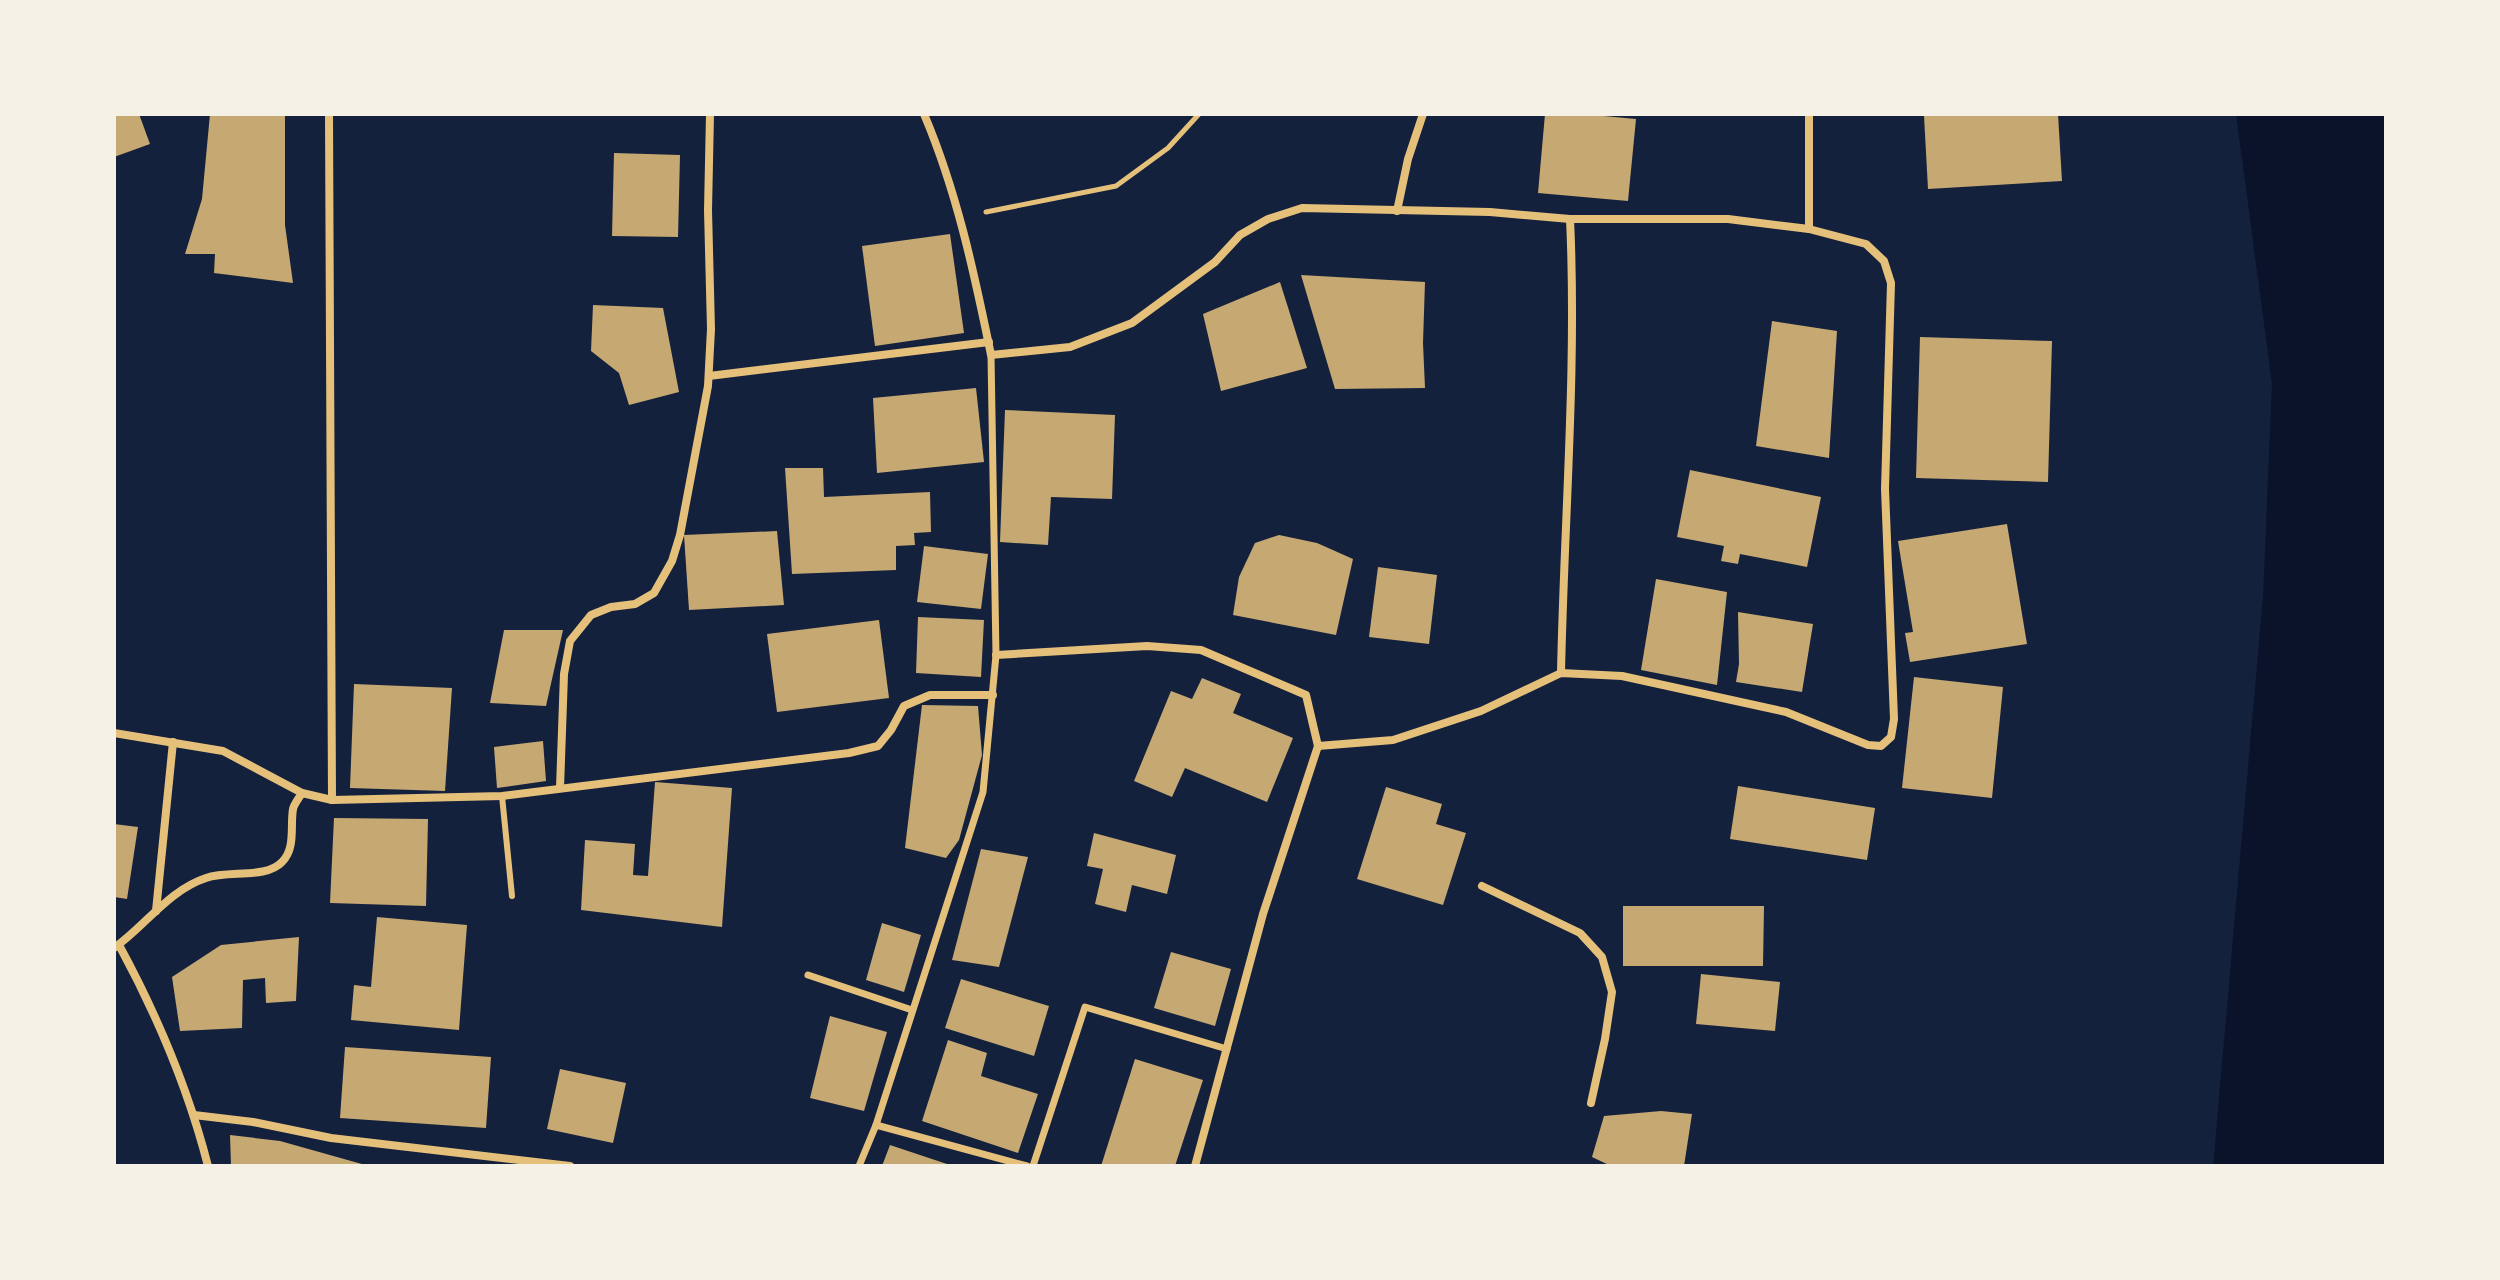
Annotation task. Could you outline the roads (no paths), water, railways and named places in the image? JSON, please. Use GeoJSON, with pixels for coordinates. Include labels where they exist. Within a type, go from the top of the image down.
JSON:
{"type":"FeatureCollection","features":[{"type":"Feature","properties":{"kind":"street"},"geometry":{"type":"LineString","coordinates":[[329,114],[332,800]]}},
{"type":"Feature","properties":{"kind":"street"},"geometry":{"type":"LineString","coordinates":[[560,788],[564,674],[570,641],[591,615],[611,607],[635,604],[654,593],[672,561],[700,435],[709,376],[710,114]]}},
{"type":"Feature","properties":{"kind":"street"},"geometry":{"type":"LineString","coordinates":[[859,1166],[876,1125],[943,923],[983,792],[996,655],[991,355],[961,217],[942,156],[924,114]]}},
{"type":"Feature","properties":{"kind":"street"},"geometry":{"type":"LineString","coordinates":[[1397,211],[1408,159],[1423,114]]}},
{"type":"Feature","properties":{"kind":"street"},"geometry":{"type":"LineString","coordinates":[[1809,114],[1809,229]]}},
{"type":"Feature","properties":{"kind":"street"},"geometry":{"type":"LineString","coordinates":[[991,355],[1070,347],[1132,323],[1215,262],[1240,235],[1268,219],[1302,208],[1490,212],[1570,219],[1728,219],[1809,229],[1866,244],[1884,261],[1891,283],[1885,489],[1894,719],[1891,737],[1881,746],[1868,745],[1786,712],[1622,676],[1561,673],[1481,711],[1393,740],[1318,746]]}},
{"type":"Feature","properties":{"kind":"street"},"geometry":{"type":"LineString","coordinates":[[1561,673],[1572,373],[1570,219]]}},
{"type":"Feature","properties":{"kind":"street"},"geometry":{"type":"LineString","coordinates":[[709,376],[989,342]]}},
{"type":"Feature","properties":{"kind":"street"},"geometry":{"type":"LineString","coordinates":[[996,655],[1147,646],[1201,650],[1306,695],[1318,746],[1263,914],[1195,1166]]}},
{"type":"Feature","properties":{"kind":"street"},"geometry":{"type":"LineString","coordinates":[[114,733],[223,751],[302,793],[332,800],[502,796],[849,753],[878,746],[904,706],[930,695],[993,695]]}},
{"type":"Feature","properties":{"kind":"street"},"geometry":{"type":"LineString","coordinates":[[156,912],[173,742]]}},
{"type":"Feature","properties":{"kind":"street"},"geometry":{"type":"LineString","coordinates":[[208,1166],[194,1115],[151,1005],[116,946],[180,891],[203,878],[227,872],[267,871],[281,863],[288,854],[291,842],[293,807],[302,793]]}},
{"type":"Feature","properties":{"kind":"street"},"geometry":{"type":"LineString","coordinates":[[1482,886],[1580,933],[1602,957],[1612,992],[1591,1103]]}},
{"type":"Feature","properties":{"kind":"street"},"geometry":{"type":"LineString","coordinates":[[808,975],[912,1010]]}},
{"type":"Feature","properties":{"kind":"street"},"geometry":{"type":"LineString","coordinates":[[876,1125],[1030,1166],[1085,1007],[1227,1049]]}},
{"type":"Feature","properties":{"kind":"street"},"geometry":{"type":"LineString","coordinates":[[194,1115],[253,1122],[331,1138],[570,1166]]}},
{"type":"Feature","properties":{"kind":"lane"},"geometry":{"type":"LineString","coordinates":[[502,796],[512,896]]}},
{"type":"Feature","properties":{"kind":"water"},"geometry":{"type":"Polygon","coordinates":[[[2236,114],[2386,114],[2386,1166],[2213,1166],[2263,596],[2272,384],[2236,114]]]}}]}
